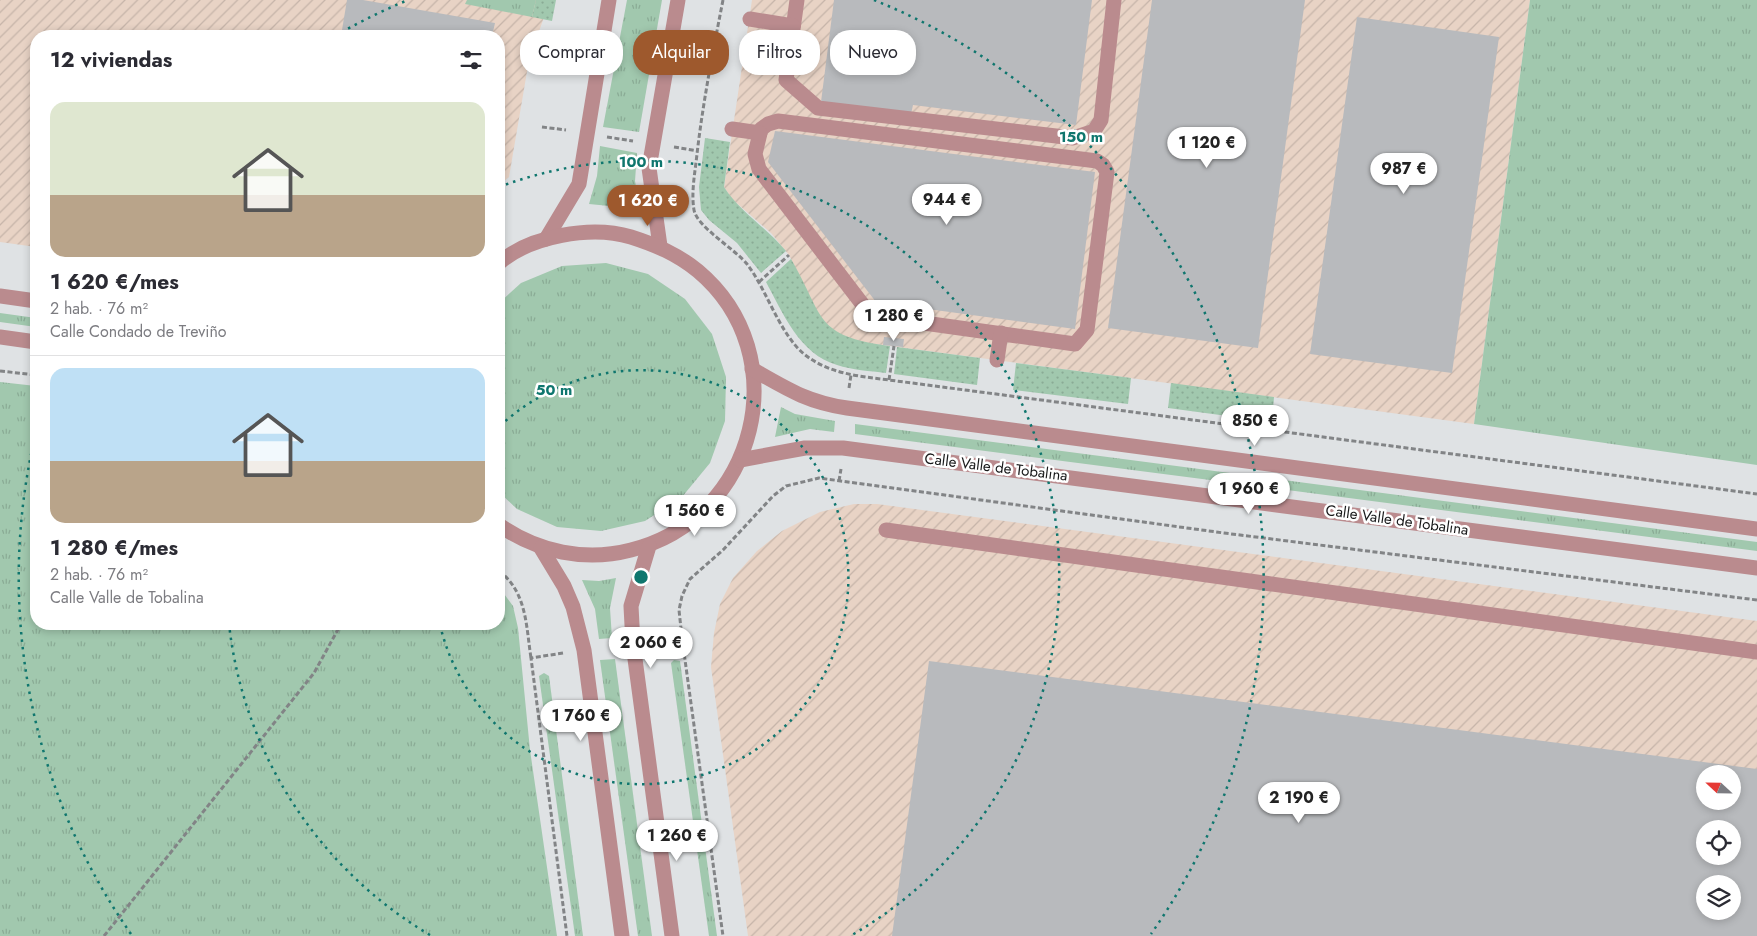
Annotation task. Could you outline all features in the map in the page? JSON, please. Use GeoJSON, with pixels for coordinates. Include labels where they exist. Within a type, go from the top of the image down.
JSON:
{"type":"FeatureCollection","features":[{"type":"Feature","properties":{"kind":"street"},"geometry":{"type":"LineString","coordinates":[[546,239],[579,184],[610,0]]}},
{"type":"Feature","properties":{"kind":"street"},"geometry":{"type":"LineString","coordinates":[[660,246],[650,182],[652,144],[678,0]]}},
{"type":"Feature","properties":{"kind":"street"},"geometry":{"type":"LineString","coordinates":[[797,0],[786,80],[818,108],[1073,138],[1094,131],[1101,120],[1114,0]]}},
{"type":"Feature","properties":{"kind":"street"},"geometry":{"type":"LineString","coordinates":[[750,19],[793,26]]}},
{"type":"Feature","properties":{"kind":"street"},"geometry":{"type":"LineString","coordinates":[[778,121],[1097,162],[1103,165],[1107,172],[1087,330],[1075,344],[1001,333],[874,316],[866,310],[759,169],[755,154],[761,129],[768,124],[778,121]]}},
{"type":"Feature","properties":{"kind":"street"},"geometry":{"type":"LineString","coordinates":[[732,129],[760,133]]}},
{"type":"Feature","properties":{"kind":"street"},"geometry":{"type":"LineString","coordinates":[[505,258],[546,239],[585,232],[623,235],[660,246],[698,271],[728,305],[747,346],[752,369],[754,400],[750,430],[740,460],[728,482],[693,520],[672,535],[649,546],[613,555],[576,555],[541,548],[505,529]]}},
{"type":"Feature","properties":{"kind":"street"},"geometry":{"type":"LineString","coordinates":[[0,296],[30,300]]}},
{"type":"Feature","properties":{"kind":"street"},"geometry":{"type":"LineString","coordinates":[[997,360],[1001,333]]}},
{"type":"Feature","properties":{"kind":"street"},"geometry":{"type":"LineString","coordinates":[[0,337],[30,341]]}},
{"type":"Feature","properties":{"kind":"street"},"geometry":{"type":"LineString","coordinates":[[752,369],[796,395],[819,404],[1757,528]]}},
{"type":"Feature","properties":{"kind":"street","name":"Calle Valle de Tobalina"},"geometry":{"type":"LineString","coordinates":[[740,460],[805,448],[843,448],[1757,568]]}},
{"type":"Feature","properties":{"kind":"street"},"geometry":{"type":"LineString","coordinates":[[886,530],[1757,652]]}},
{"type":"Feature","properties":{"kind":"street"},"geometry":{"type":"LineString","coordinates":[[649,546],[631,606],[633,644],[672,936]]}},
{"type":"Feature","properties":{"kind":"street"},"geometry":{"type":"LineString","coordinates":[[541,548],[564,586],[573,607],[584,650],[622,936]]}},
{"type":"Feature","properties":{"kind":"path"},"geometry":{"type":"LineString","coordinates":[[723,0],[698,150],[693,195],[694,214],[704,226],[728,245],[747,264],[786,331],[803,353],[836,372],[1757,494]]}},
{"type":"Feature","properties":{"kind":"path"},"geometry":{"type":"LineString","coordinates":[[542,127],[698,150]]}},
{"type":"Feature","properties":{"kind":"path"},"geometry":{"type":"LineString","coordinates":[[759,282],[789,255]]}},
{"type":"Feature","properties":{"kind":"path"},"geometry":{"type":"LineString","coordinates":[[889,380],[894,346]]}},
{"type":"Feature","properties":{"kind":"path"},"geometry":{"type":"LineString","coordinates":[[0,371],[30,375]]}},
{"type":"Feature","properties":{"kind":"path"},"geometry":{"type":"LineString","coordinates":[[724,936],[679,610],[682,596],[690,579],[723,550],[773,496],[786,486],[820,478],[1214,531],[1757,600]]}},
{"type":"Feature","properties":{"kind":"path"},"geometry":{"type":"LineString","coordinates":[[505,575],[521,596],[531,658],[567,936]]}},
{"type":"Feature","properties":{"kind":"path"},"geometry":{"type":"LineString","coordinates":[[104,936],[314,673],[337,630]]}},
{"type":"Feature","properties":{"kind":"path"},"geometry":{"type":"LineString","coordinates":[[633,644],[682,638]]}},
{"type":"Feature","properties":{"kind":"path"},"geometry":{"type":"LineString","coordinates":[[531,658],[584,650]]}},
{"type":"Feature","properties":{"kind":"shaded area"},"geometry":{"type":"Polygon","coordinates":[[[0,0],[550,0],[540,30],[520,30],[520,75],[526,75],[509,177],[505,180],[505,30],[30,30],[30,246],[0,242],[0,0]]]}},
{"type":"Feature","properties":{"kind":"shaded area"},"geometry":{"type":"Polygon","coordinates":[[[752,0],[1530,0],[1474,424],[860,342],[834,332],[820,317],[789,255],[771,233],[732,199],[724,187],[741,75],[820,75],[820,30],[748,30],[752,0]]]}},
{"type":"Feature","properties":{"kind":"shaded area"},"geometry":{"type":"Polygon","coordinates":[[[854,504],[877,504],[1757,621],[1757,936],[748,936],[711,667],[714,633],[720,604],[733,578],[757,551],[782,531],[820,512],[854,504]]]}},
{"type":"Feature","properties":{"kind":"green space"},"geometry":{"type":"Polygon","coordinates":[[[467,0],[536,0],[532,17],[465,4],[467,0]]]}},
{"type":"Feature","properties":{"kind":"green space"},"geometry":{"type":"Polygon","coordinates":[[[536,0],[556,0],[552,21],[532,17],[536,0]]]}},
{"type":"Feature","properties":{"kind":"green space"},"geometry":{"type":"Polygon","coordinates":[[[627,0],[662,0],[657,30],[633,30],[633,75],[649,75],[639,132],[603,127],[613,75],[623,75],[623,30],[621,30],[627,0]]]}},
{"type":"Feature","properties":{"kind":"green space"},"geometry":{"type":"Polygon","coordinates":[[[1530,0],[1757,0],[1757,465],[1474,424],[1530,0]]]}},
{"type":"Feature","properties":{"kind":"green space"},"geometry":{"type":"Polygon","coordinates":[[[705,138],[730,142],[724,187],[730,196],[786,251],[761,273],[737,243],[709,220],[701,210],[699,187],[705,138]]]}},
{"type":"Feature","properties":{"kind":"green space"},"geometry":{"type":"Polygon","coordinates":[[[600,146],[637,153],[635,181],[640,209],[589,204],[597,176],[600,146]]]}},
{"type":"Feature","properties":{"kind":"green space"},"geometry":{"type":"Polygon","coordinates":[[[791,259],[824,321],[847,336],[865,342],[890,346],[886,373],[837,365],[824,360],[802,342],[786,319],[766,282],[791,259]]]}},
{"type":"Feature","properties":{"kind":"green space"},"geometry":{"type":"Polygon","coordinates":[[[606,263],[648,274],[685,299],[712,334],[726,377],[725,421],[710,463],[682,497],[645,521],[601,531],[557,527],[517,509],[505,498],[505,298],[521,283],[562,266],[606,263]]]}},
{"type":"Feature","properties":{"kind":"green space"},"geometry":{"type":"Polygon","coordinates":[[[0,313],[30,317],[30,326],[0,322],[0,313]]]}},
{"type":"Feature","properties":{"kind":"green space"},"geometry":{"type":"Polygon","coordinates":[[[897,347],[980,358],[977,385],[894,374],[897,347]]]}},
{"type":"Feature","properties":{"kind":"green space"},"geometry":{"type":"Polygon","coordinates":[[[1016,363],[1131,378],[1128,404],[1013,390],[1016,363]]]}},
{"type":"Feature","properties":{"kind":"green space"},"geometry":{"type":"Polygon","coordinates":[[[0,382],[30,385],[30,630],[505,630],[505,595],[513,606],[518,628],[530,750],[557,936],[0,936],[0,382]]]}},
{"type":"Feature","properties":{"kind":"green space"},"geometry":{"type":"Polygon","coordinates":[[[1171,383],[1274,397],[1272,422],[1168,408],[1171,383]]]}},
{"type":"Feature","properties":{"kind":"green space"},"geometry":{"type":"Polygon","coordinates":[[[781,407],[795,414],[835,421],[834,432],[810,429],[775,437],[781,407]]]}},
{"type":"Feature","properties":{"kind":"green space"},"geometry":{"type":"Polygon","coordinates":[[[855,424],[1757,542],[1757,551],[855,434],[855,424]]]}},
{"type":"Feature","properties":{"kind":"green space"},"geometry":{"type":"Polygon","coordinates":[[[616,578],[610,608],[612,638],[599,639],[595,609],[582,580],[599,581],[616,578]]]}},
{"type":"Feature","properties":{"kind":"green space"},"geometry":{"type":"Polygon","coordinates":[[[615,659],[652,936],[638,936],[600,660],[615,659]]]}},
{"type":"Feature","properties":{"kind":"green space"},"geometry":{"type":"Polygon","coordinates":[[[674,660],[680,661],[717,936],[709,936],[671,663],[674,660]]]}},
{"type":"Feature","properties":{"kind":"green space"},"geometry":{"type":"Polygon","coordinates":[[[544,673],[549,676],[583,936],[575,936],[539,676],[544,673]]]}},
{"type":"Feature","properties":{"kind":"building"},"geometry":{"type":"Polygon","coordinates":[[[347,0],[363,0],[495,23],[493,30],[342,30],[347,0]]]}},
{"type":"Feature","properties":{"kind":"building"},"geometry":{"type":"Polygon","coordinates":[[[834,0],[1092,0],[1076,125],[913,105],[911,114],[821,102],[830,31],[830,75],[916,75],[916,30],[830,30],[834,0]]]}},
{"type":"Feature","properties":{"kind":"building"},"geometry":{"type":"Polygon","coordinates":[[[1152,0],[1305,0],[1258,348],[1108,328],[1152,0]]]}},
{"type":"Feature","properties":{"kind":"building"},"geometry":{"type":"Polygon","coordinates":[[[1357,17],[1499,37],[1452,373],[1310,354],[1357,17]]]}},
{"type":"Feature","properties":{"kind":"building"},"geometry":{"type":"Polygon","coordinates":[[[775,131],[1095,172],[1075,329],[876,302],[768,162],[775,131]]]}},
{"type":"Feature","properties":{"kind":"building"},"geometry":{"type":"Polygon","coordinates":[[[884,337],[904,339],[903,347],[883,345],[884,337]]]}},
{"type":"Feature","properties":{"kind":"building"},"geometry":{"type":"Polygon","coordinates":[[[929,661],[1726,765],[1696,765],[1696,810],[1741,810],[1741,767],[1757,769],[1757,936],[892,936],[929,661]]]}}]}
